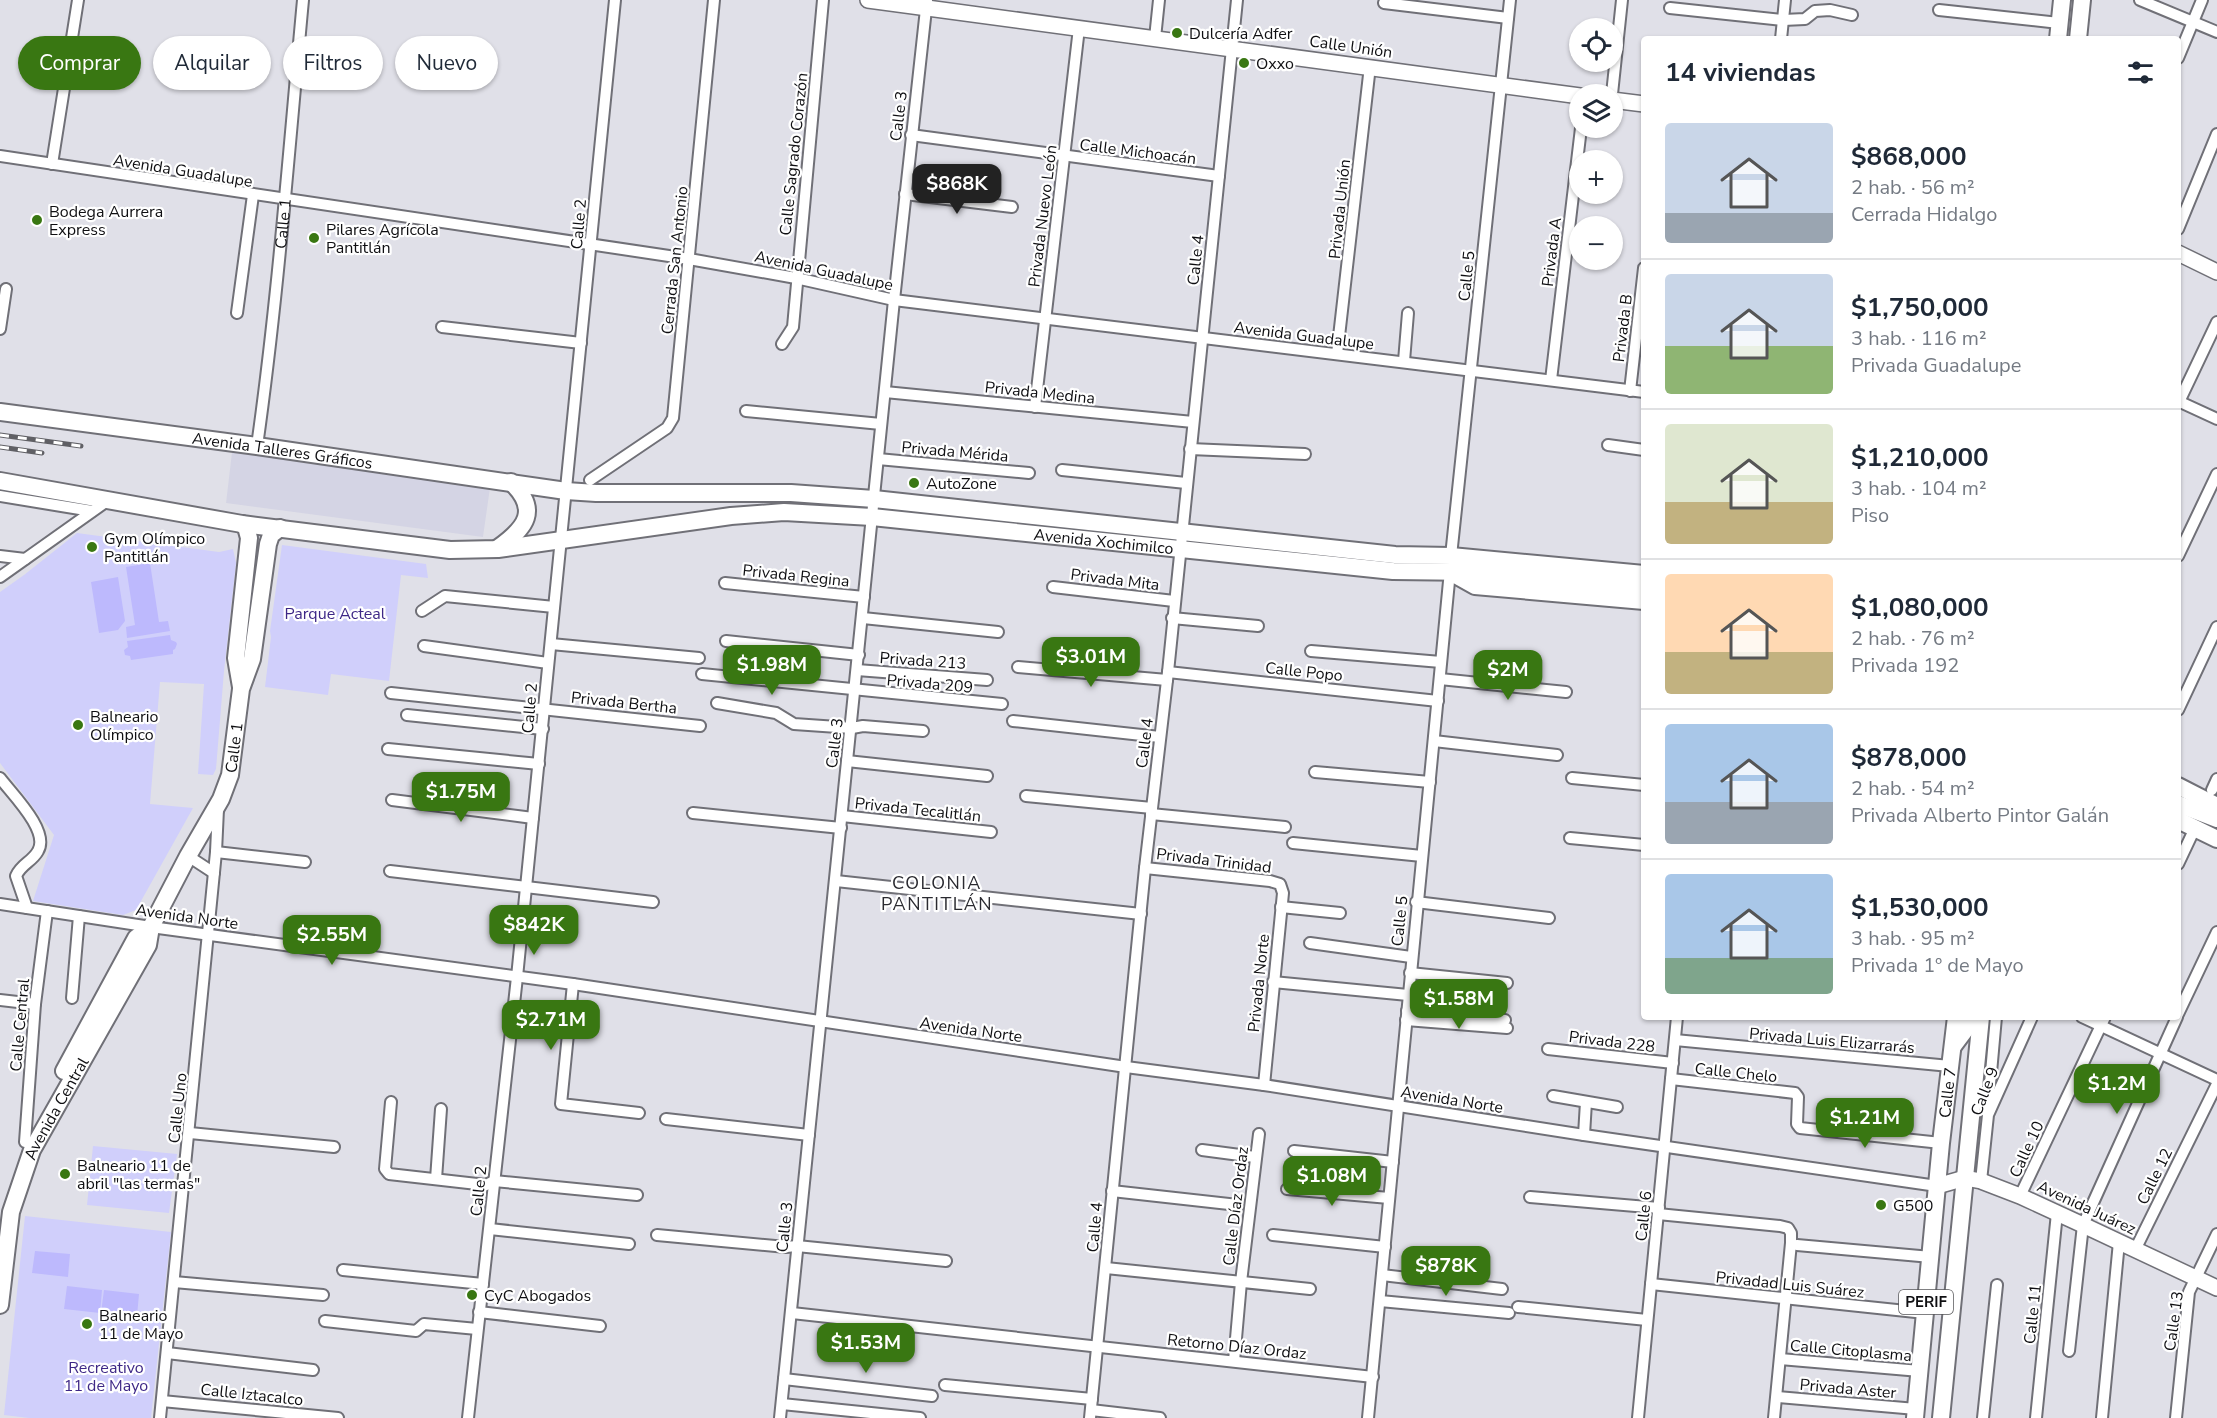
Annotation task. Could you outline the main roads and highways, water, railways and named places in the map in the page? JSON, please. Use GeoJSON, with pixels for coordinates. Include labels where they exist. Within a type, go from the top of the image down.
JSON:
{"type":"FeatureCollection","features":[{"type":"Feature","properties":{"kind":"main road"},"geometry":{"type":"LineString","coordinates":[[2059,31],[2062,0]]}},
{"type":"Feature","properties":{"kind":"main road"},"geometry":{"type":"LineString","coordinates":[[2078,36],[2082,0]]}},
{"type":"Feature","properties":{"kind":"main road","name":"Avenida Talleres Gráficos"},"geometry":{"type":"LineString","coordinates":[[0,412],[257,446],[566,491]]}},
{"type":"Feature","properties":{"kind":"main road"},"geometry":{"type":"LineString","coordinates":[[0,481],[242,524],[450,550],[498,549],[517,533],[527,517],[526,500],[522,492],[511,482]]}},
{"type":"Feature","properties":{"kind":"main road","name":"Avenida Xochimilco"},"geometry":{"type":"LineString","coordinates":[[566,491],[791,493],[1395,555],[1450,564],[1641,574]]}},
{"type":"Feature","properties":{"kind":"main road","name":"Avenida Xochimilco"},"geometry":{"type":"LineString","coordinates":[[498,549],[761,513],[806,513],[872,517],[1393,571],[1450,564],[1475,586],[1641,601]]}},
{"type":"Feature","properties":{"kind":"main road","name":"Calle 1"},"geometry":{"type":"LineString","coordinates":[[241,689],[236,658],[249,537],[246,527],[242,524]]}},
{"type":"Feature","properties":{"kind":"main road","name":"Calle 1"},"geometry":{"type":"LineString","coordinates":[[218,803],[233,764],[241,689],[252,659],[268,544],[271,535],[280,528]]}},
{"type":"Feature","properties":{"kind":"main road"},"geometry":{"type":"LineString","coordinates":[[1450,564],[1476,572],[1641,589]]}},
{"type":"Feature","properties":{"kind":"main road"},"geometry":{"type":"LineString","coordinates":[[2181,777],[2216,795]]}},
{"type":"Feature","properties":{"kind":"main road"},"geometry":{"type":"LineString","coordinates":[[2181,787],[2216,795]]}},
{"type":"Feature","properties":{"kind":"main road","name":"Avenida Central"},"geometry":{"type":"LineString","coordinates":[[0,1305],[10,1212],[32,1150],[148,945],[151,927],[218,803]]}},
{"type":"Feature","properties":{"kind":"main road"},"geometry":{"type":"LineString","coordinates":[[2181,805],[2217,819]]}},
{"type":"Feature","properties":{"kind":"main road"},"geometry":{"type":"LineString","coordinates":[[2181,821],[2217,839]]}},
{"type":"Feature","properties":{"kind":"main road","name":"Avenida Central"},"geometry":{"type":"LineString","coordinates":[[0,1210],[9,1179],[25,1142],[136,939],[151,927]]}},
{"type":"Feature","properties":{"kind":"main road","name":"Calle 7"},"geometry":{"type":"LineString","coordinates":[[1916,1414],[1941,1143],[1956,1020]]}},
{"type":"Feature","properties":{"kind":"main road"},"geometry":{"type":"LineString","coordinates":[[1953,1047],[1966,1029],[1969,1020]]}},
{"type":"Feature","properties":{"kind":"main road","name":"Calle 7"},"geometry":{"type":"LineString","coordinates":[[1941,1418],[1973,1180],[1981,1020]]}},
{"type":"Feature","properties":{"kind":"railway"},"geometry":{"type":"LineString","coordinates":[[0,435],[81,446]]}},
{"type":"Feature","properties":{"kind":"railway"},"geometry":{"type":"LineString","coordinates":[[0,447],[42,453]]}},
{"type":"Feature","properties":{"kind":"place","name":"Dulcería Adfer"},"geometry":{"type":"Point","coordinates":[1177,33]}},
{"type":"Feature","properties":{"kind":"place","name":"Oxxo"},"geometry":{"type":"Point","coordinates":[1244,63]}},
{"type":"Feature","properties":{"kind":"place","name":"Bodega Aurrera Express"},"geometry":{"type":"Point","coordinates":[37,220]}},
{"type":"Feature","properties":{"kind":"place","name":"Pilares Agrícola Pantitlán"},"geometry":{"type":"Point","coordinates":[314,238]}},
{"type":"Feature","properties":{"kind":"place","name":"AutoZone"},"geometry":{"type":"Point","coordinates":[914,483]}},
{"type":"Feature","properties":{"kind":"place","name":"Gym Olímpico Pantitlán"},"geometry":{"type":"Point","coordinates":[92,547]}},
{"type":"Feature","properties":{"kind":"place","name":"Balneario Olímpico"},"geometry":{"type":"Point","coordinates":[78,725]}},
{"type":"Feature","properties":{"kind":"place","name":"Balneario 11 de abril \"las termas\""},"geometry":{"type":"Point","coordinates":[65,1174]}},
{"type":"Feature","properties":{"kind":"place","name":"G500"},"geometry":{"type":"Point","coordinates":[1881,1205]}},
{"type":"Feature","properties":{"kind":"place","name":"CyC Abogados"},"geometry":{"type":"Point","coordinates":[472,1295]}},
{"type":"Feature","properties":{"kind":"place","name":"Balneario 11 de Mayo"},"geometry":{"type":"Point","coordinates":[87,1324]}},
{"type":"Feature","properties":{"kind":"district","name":"COLONIA PANTITLÁN"},"geometry":{"type":"Point","coordinates":[937,893]}},
{"type":"Feature","properties":{"kind":"park label","name":"Parque Acteal"},"geometry":{"type":"Point","coordinates":[335,613]}},
{"type":"Feature","properties":{"kind":"park label","name":"Recreativo 11 de Mayo"},"geometry":{"type":"Point","coordinates":[106,1376]}}]}
